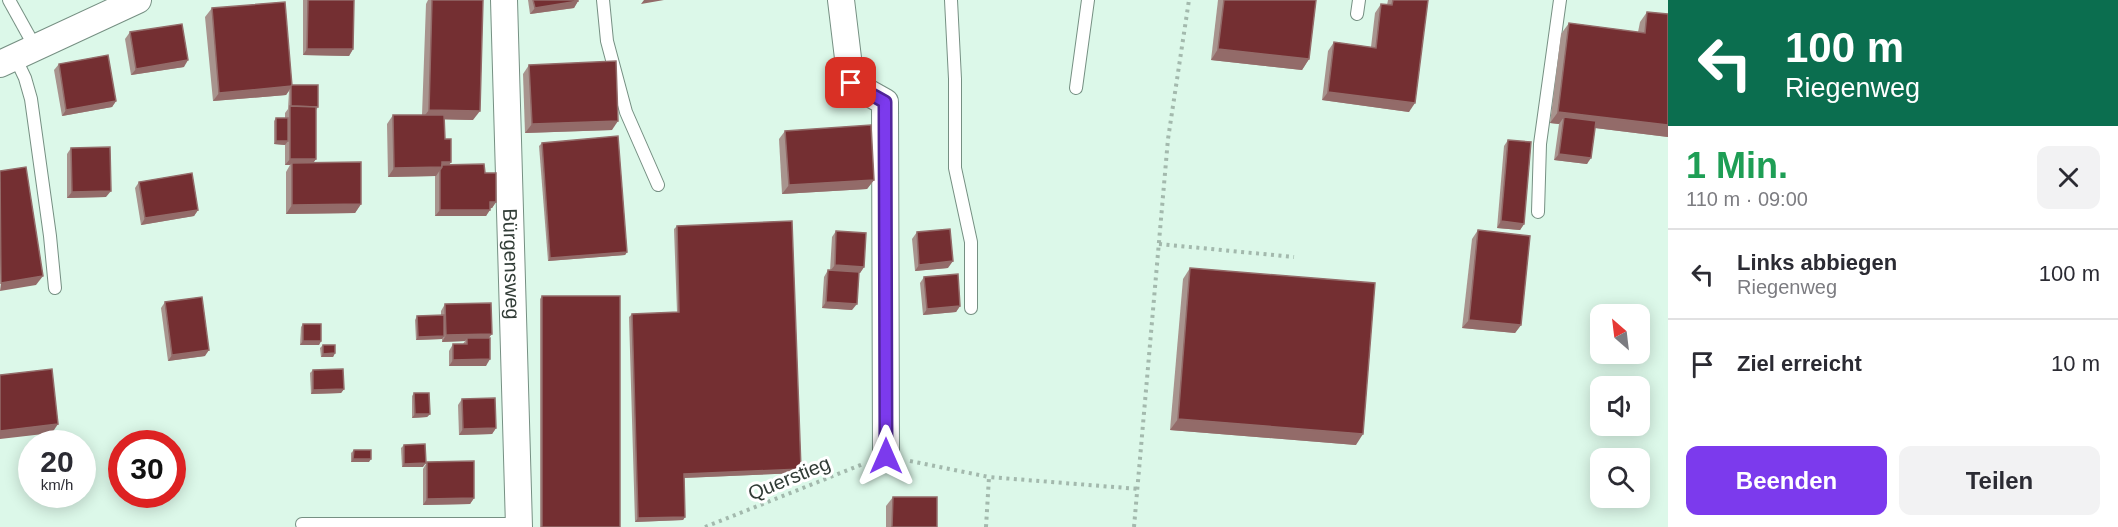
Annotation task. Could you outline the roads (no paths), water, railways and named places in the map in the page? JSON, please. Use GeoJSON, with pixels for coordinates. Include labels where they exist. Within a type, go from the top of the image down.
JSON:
{"type":"FeatureCollection","features":[{"type":"Feature","properties":{"kind":"street"},"geometry":{"type":"LineString","coordinates":[[16,56],[138,0]]}},
{"type":"Feature","properties":{"kind":"street","name":"Bürgensweg"},"geometry":{"type":"LineString","coordinates":[[504,0],[519,525]]}},
{"type":"Feature","properties":{"kind":"street"},"geometry":{"type":"LineString","coordinates":[[841,0],[851,83],[885,102],[886,456]]}},
{"type":"Feature","properties":{"kind":"lane"},"geometry":{"type":"LineString","coordinates":[[9,0],[16,56],[32,99],[55,288]]}},
{"type":"Feature","properties":{"kind":"lane"},"geometry":{"type":"LineString","coordinates":[[603,0],[607,40],[626,112],[658,184]]}},
{"type":"Feature","properties":{"kind":"lane"},"geometry":{"type":"LineString","coordinates":[[951,0],[955,79],[955,168],[971,242],[971,308]]}},
{"type":"Feature","properties":{"kind":"lane"},"geometry":{"type":"LineString","coordinates":[[1076,88],[1088,0]]}},
{"type":"Feature","properties":{"kind":"lane"},"geometry":{"type":"LineString","coordinates":[[1357,14],[1359,0]]}},
{"type":"Feature","properties":{"kind":"lane"},"geometry":{"type":"LineString","coordinates":[[1538,212],[1540,144],[1560,0]]}},
{"type":"Feature","properties":{"kind":"lane"},"geometry":{"type":"LineString","coordinates":[[302,524],[519,525]]}}]}
